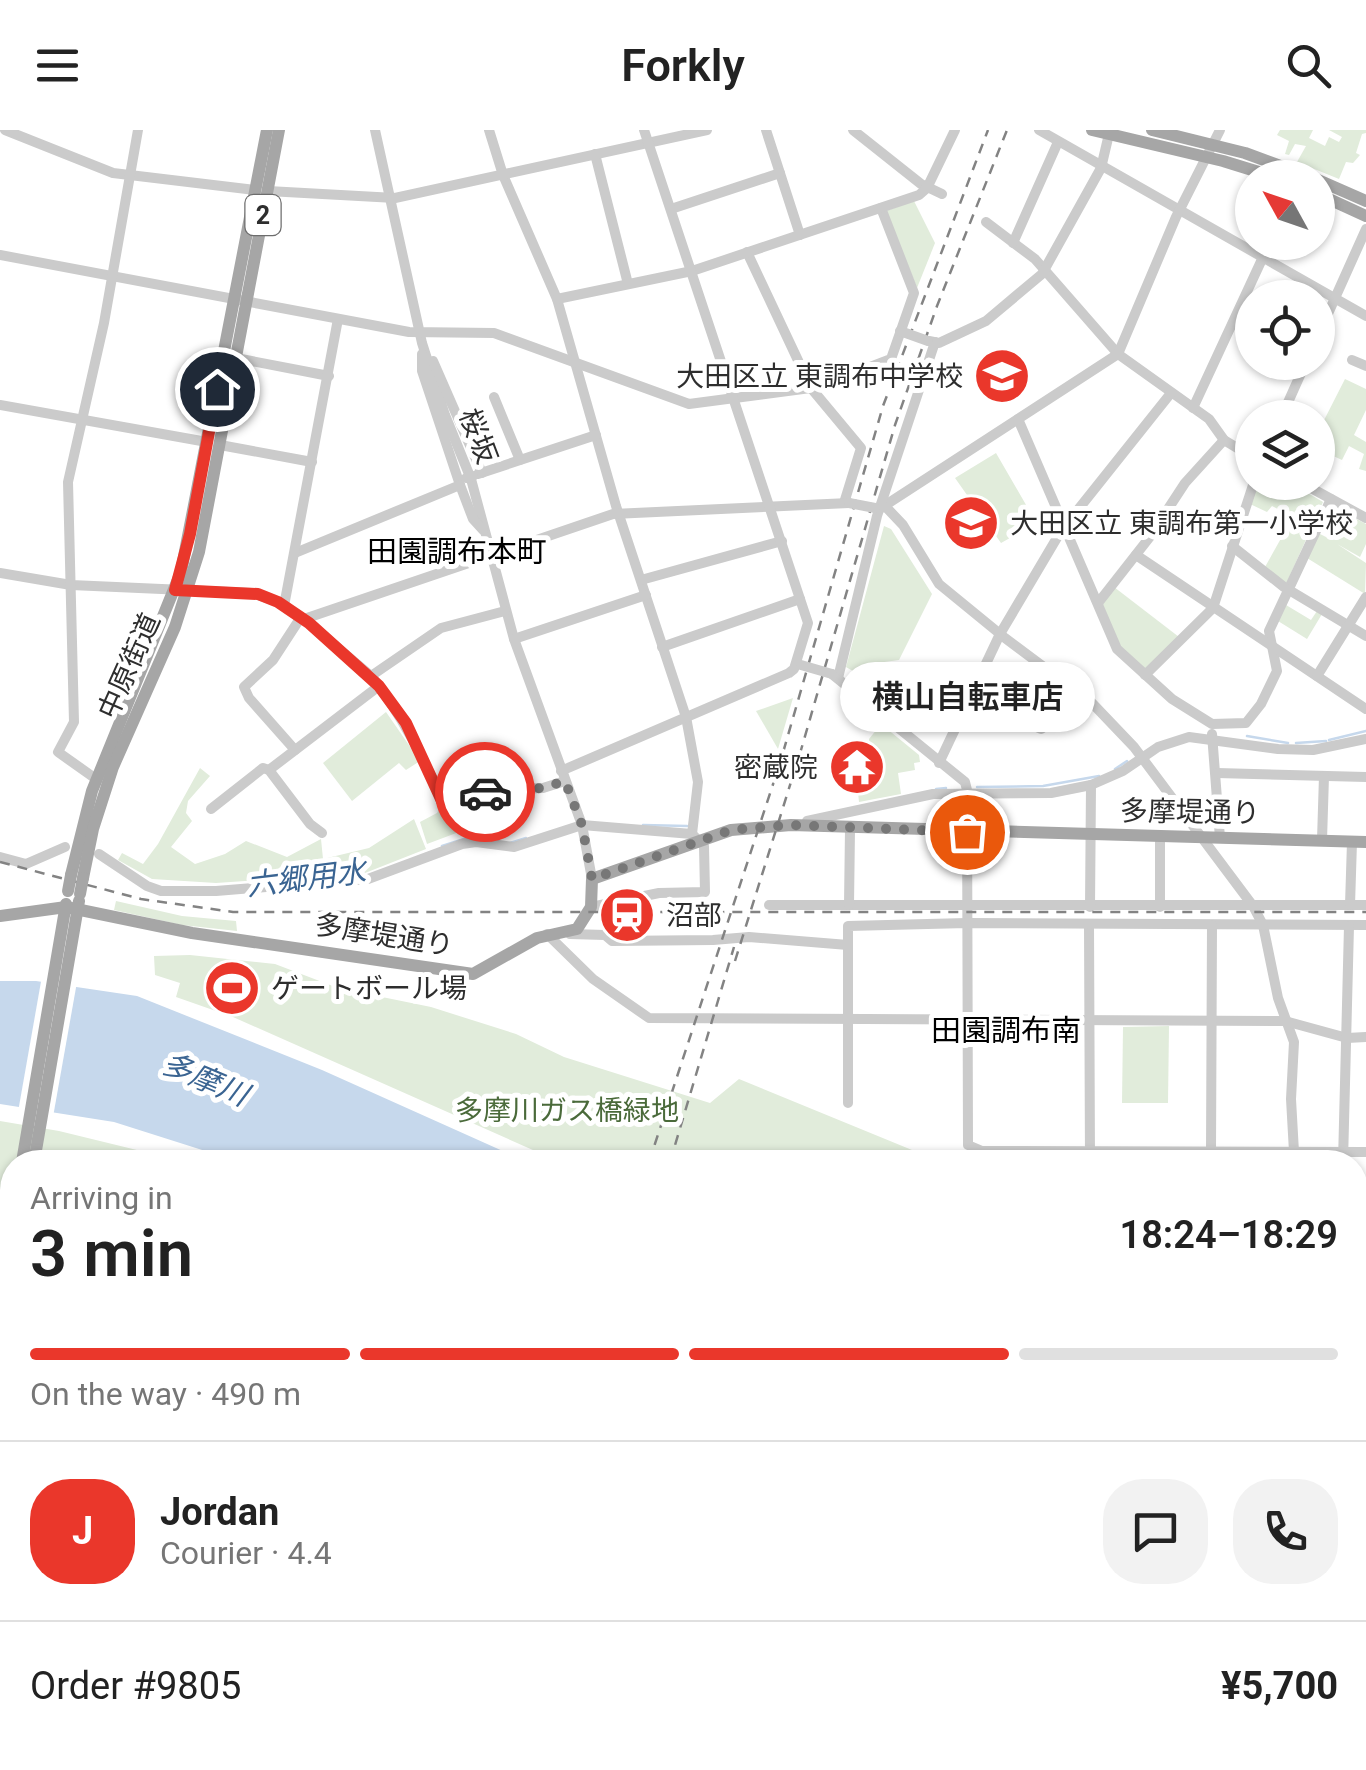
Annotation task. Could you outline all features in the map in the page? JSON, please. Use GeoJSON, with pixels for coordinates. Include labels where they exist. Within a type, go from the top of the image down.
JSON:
{"type":"FeatureCollection","features":[{"type":"Feature","properties":{"kind":"main road","name":"中原街道"},"geometry":{"type":"LineString","coordinates":[[213,444],[261,190],[266,130]]}},
{"type":"Feature","properties":{"kind":"main road","name":"中原街道"},"geometry":{"type":"LineString","coordinates":[[261,190],[279,130]]}},
{"type":"Feature","properties":{"kind":"main road"},"geometry":{"type":"LineString","coordinates":[[1092,130],[1268,160]]}},
{"type":"Feature","properties":{"kind":"main road"},"geometry":{"type":"LineString","coordinates":[[1152,130],[1235,161]]}},
{"type":"Feature","properties":{"kind":"main road"},"geometry":{"type":"LineString","coordinates":[[1335,188],[1366,201]]}},
{"type":"Feature","properties":{"kind":"main road"},"geometry":{"type":"LineString","coordinates":[[1335,202],[1366,216]]}},
{"type":"Feature","properties":{"kind":"main road","name":"中原街道"},"geometry":{"type":"LineString","coordinates":[[77,877],[113,766],[168,644],[190,534],[236,358],[241,300]]}},
{"type":"Feature","properties":{"kind":"main road","name":"中原街道"},"geometry":{"type":"LineString","coordinates":[[24,1150],[96,779],[181,590]]}},
{"type":"Feature","properties":{"kind":"main road","name":"多摩堤通り"},"geometry":{"type":"LineString","coordinates":[[592,879],[696,838],[731,830],[791,825],[1359,842]]}},
{"type":"Feature","properties":{"kind":"main road"},"geometry":{"type":"LineString","coordinates":[[566,931],[577,929],[591,906],[592,879]]}},
{"type":"Feature","properties":{"kind":"main road","name":"多摩堤通り"},"geometry":{"type":"LineString","coordinates":[[0,916],[72,908],[192,933],[473,974],[547,934],[566,931]]}},
{"type":"Feature","properties":{"kind":"main road","name":"中原街道"},"geometry":{"type":"LineString","coordinates":[[36,1150],[69,924]]}},
{"type":"Feature","properties":{"kind":"street"},"geometry":{"type":"LineString","coordinates":[[5,130],[113,172],[261,190],[389,199],[707,130]]}},
{"type":"Feature","properties":{"kind":"street"},"geometry":{"type":"LineString","coordinates":[[96,779],[58,752],[74,722],[68,482],[138,130]]}},
{"type":"Feature","properties":{"kind":"street"},"geometry":{"type":"LineString","coordinates":[[375,130],[421,338],[422,371],[470,478]]}},
{"type":"Feature","properties":{"kind":"street"},"geometry":{"type":"LineString","coordinates":[[490,130],[504,174],[558,299],[618,513],[686,717],[698,782],[696,838]]}},
{"type":"Feature","properties":{"kind":"street"},"geometry":{"type":"LineString","coordinates":[[0,573],[72,585],[252,593],[284,606],[371,676],[406,723],[442,801],[493,790],[543,788],[794,669],[808,623],[644,130]]}},
{"type":"Feature","properties":{"kind":"street"},"geometry":{"type":"LineString","coordinates":[[766,130],[800,234]]}},
{"type":"Feature","properties":{"kind":"street"},"geometry":{"type":"LineString","coordinates":[[853,130],[927,188],[942,194]]}},
{"type":"Feature","properties":{"kind":"street"},"geometry":{"type":"LineString","coordinates":[[558,299],[692,270],[919,195],[927,188],[954,130]]}},
{"type":"Feature","properties":{"kind":"street"},"geometry":{"type":"LineString","coordinates":[[1038,130],[1235,243]]}},
{"type":"Feature","properties":{"kind":"street"},"geometry":{"type":"LineString","coordinates":[[880,508],[1118,354],[1178,210],[1220,130]]}},
{"type":"Feature","properties":{"kind":"street"},"geometry":{"type":"LineString","coordinates":[[900,331],[931,341],[964,334],[986,321],[1045,270],[1102,168],[1109,134]]}},
{"type":"Feature","properties":{"kind":"street"},"geometry":{"type":"LineString","coordinates":[[1014,244],[1058,142]]}},
{"type":"Feature","properties":{"kind":"street"},"geometry":{"type":"LineString","coordinates":[[594,154],[628,284]]}},
{"type":"Feature","properties":{"kind":"street"},"geometry":{"type":"LineString","coordinates":[[671,209],[780,173]]}},
{"type":"Feature","properties":{"kind":"street"},"geometry":{"type":"LineString","coordinates":[[0,255],[421,338],[494,333],[689,404],[811,388],[891,359],[914,293],[881,208]]}},
{"type":"Feature","properties":{"kind":"street"},"geometry":{"type":"LineString","coordinates":[[986,222],[1045,270],[1118,354],[1209,420],[1224,440],[1235,447]]}},
{"type":"Feature","properties":{"kind":"street"},"geometry":{"type":"LineString","coordinates":[[1366,229],[1335,298],[1366,316]]}},
{"type":"Feature","properties":{"kind":"street"},"geometry":{"type":"LineString","coordinates":[[747,252],[811,388],[862,448],[846,503]]}},
{"type":"Feature","properties":{"kind":"street"},"geometry":{"type":"LineString","coordinates":[[1193,408],[1261,260]]}},
{"type":"Feature","properties":{"kind":"street"},"geometry":{"type":"LineString","coordinates":[[1266,260],[1302,280]]}},
{"type":"Feature","properties":{"kind":"street"},"geometry":{"type":"LineString","coordinates":[[284,606],[338,319]]}},
{"type":"Feature","properties":{"kind":"street"},"geometry":{"type":"LineString","coordinates":[[421,338],[431,356],[470,478],[474,518],[487,535]]}},
{"type":"Feature","properties":{"kind":"street","name":"桜坂"},"geometry":{"type":"LineString","coordinates":[[421,338],[471,479],[514,639],[582,825],[592,879]]}},
{"type":"Feature","properties":{"kind":"street"},"geometry":{"type":"LineString","coordinates":[[835,676],[880,508],[931,341]]}},
{"type":"Feature","properties":{"kind":"street"},"geometry":{"type":"LineString","coordinates":[[236,358],[328,376]]}},
{"type":"Feature","properties":{"kind":"street"},"geometry":{"type":"LineString","coordinates":[[1352,360],[1366,366]]}},
{"type":"Feature","properties":{"kind":"street"},"geometry":{"type":"LineString","coordinates":[[938,762],[1000,634],[1064,528],[1171,393]]}},
{"type":"Feature","properties":{"kind":"street"},"geometry":{"type":"LineString","coordinates":[[494,398],[520,460]]}},
{"type":"Feature","properties":{"kind":"street"},"geometry":{"type":"LineString","coordinates":[[0,405],[312,462]]}},
{"type":"Feature","properties":{"kind":"street"},"geometry":{"type":"LineString","coordinates":[[1018,419],[1117,649],[1172,699],[1212,724],[1246,723],[1262,704],[1277,671],[1269,631],[1331,500]]}},
{"type":"Feature","properties":{"kind":"street"},"geometry":{"type":"LineString","coordinates":[[294,553],[470,478],[596,435]]}},
{"type":"Feature","properties":{"kind":"street"},"geometry":{"type":"LineString","coordinates":[[1098,603],[1184,483],[1224,440]]}},
{"type":"Feature","properties":{"kind":"street"},"geometry":{"type":"LineString","coordinates":[[1145,674],[1213,608],[1248,500]]}},
{"type":"Feature","properties":{"kind":"street"},"geometry":{"type":"LineString","coordinates":[[1333,500],[1366,518]]}},
{"type":"Feature","properties":{"kind":"street"},"geometry":{"type":"LineString","coordinates":[[295,750],[249,698],[244,687],[274,660],[302,618],[618,513],[846,503],[880,508],[904,526],[939,584],[1088,699],[1142,757],[1252,906],[1263,925],[1285,1021],[1294,1042],[1294,1150]]}},
{"type":"Feature","properties":{"kind":"street"},"geometry":{"type":"LineString","coordinates":[[641,580],[782,542]]}},
{"type":"Feature","properties":{"kind":"street"},"geometry":{"type":"LineString","coordinates":[[1232,546],[1288,590],[1366,636]]}},
{"type":"Feature","properties":{"kind":"street"},"geometry":{"type":"LineString","coordinates":[[1136,555],[1366,709]]}},
{"type":"Feature","properties":{"kind":"street"},"geometry":{"type":"LineString","coordinates":[[514,639],[646,595]]}},
{"type":"Feature","properties":{"kind":"street"},"geometry":{"type":"LineString","coordinates":[[1317,676],[1366,597]]}},
{"type":"Feature","properties":{"kind":"street"},"geometry":{"type":"LineString","coordinates":[[662,646],[800,599]]}},
{"type":"Feature","properties":{"kind":"street"},"geometry":{"type":"LineString","coordinates":[[371,676],[442,628],[505,611]]}},
{"type":"Feature","properties":{"kind":"street"},"geometry":{"type":"LineString","coordinates":[[798,664],[835,676],[964,782],[967,1142],[979,1150]]}},
{"type":"Feature","properties":{"kind":"street"},"geometry":{"type":"LineString","coordinates":[[268,770],[379,686]]}},
{"type":"Feature","properties":{"kind":"street"},"geometry":{"type":"LineString","coordinates":[[970,699],[1041,729],[1088,699]]}},
{"type":"Feature","properties":{"kind":"street"},"geometry":{"type":"LineString","coordinates":[[1212,724],[1220,838]]}},
{"type":"Feature","properties":{"kind":"street"},"geometry":{"type":"LineString","coordinates":[[791,825],[933,794],[1051,793],[1091,785],[1188,736],[1314,750],[1366,738]]}},
{"type":"Feature","properties":{"kind":"street"},"geometry":{"type":"LineString","coordinates":[[211,809],[263,768],[322,833]]}},
{"type":"Feature","properties":{"kind":"street"},"geometry":{"type":"LineString","coordinates":[[1217,773],[1366,777]]}},
{"type":"Feature","properties":{"kind":"street"},"geometry":{"type":"LineString","coordinates":[[1322,840],[1324,776]]}},
{"type":"Feature","properties":{"kind":"street"},"geometry":{"type":"LineString","coordinates":[[1090,907],[1091,785]]}},
{"type":"Feature","properties":{"kind":"street"},"geometry":{"type":"LineString","coordinates":[[99,854],[161,891],[216,892],[368,879],[462,844],[514,848],[582,825],[696,838],[704,846],[705,892],[659,893],[591,906]]}},
{"type":"Feature","properties":{"kind":"street"},"geometry":{"type":"LineString","coordinates":[[849,906],[850,829]]}},
{"type":"Feature","properties":{"kind":"street"},"geometry":{"type":"LineString","coordinates":[[1160,837],[1160,907]]}},
{"type":"Feature","properties":{"kind":"street"},"geometry":{"type":"LineString","coordinates":[[1350,905],[1359,842]]}},
{"type":"Feature","properties":{"kind":"street"},"geometry":{"type":"LineString","coordinates":[[0,857],[26,864],[65,847]]}},
{"type":"Feature","properties":{"kind":"street"},"geometry":{"type":"LineString","coordinates":[[769,905],[1366,905]]}},
{"type":"Feature","properties":{"kind":"street"},"geometry":{"type":"LineString","coordinates":[[1089,925],[1090,1150]]}},
{"type":"Feature","properties":{"kind":"street"},"geometry":{"type":"LineString","coordinates":[[848,1102],[848,926],[1366,926]]}},
{"type":"Feature","properties":{"kind":"street"},"geometry":{"type":"LineString","coordinates":[[1212,926],[1212,1150]]}},
{"type":"Feature","properties":{"kind":"street"},"geometry":{"type":"LineString","coordinates":[[1343,1150],[1350,926]]}},
{"type":"Feature","properties":{"kind":"street"},"geometry":{"type":"LineString","coordinates":[[566,931],[605,936],[612,941],[749,937],[848,945]]}},
{"type":"Feature","properties":{"kind":"street"},"geometry":{"type":"LineString","coordinates":[[547,934],[593,979],[649,1018],[1285,1021],[1347,1038],[1366,1038]]}},
{"type":"Feature","properties":{"kind":"green space"},"geometry":{"type":"Polygon","coordinates":[[[1280,130],[1313,130],[1309,138],[1325,146],[1329,137],[1339,142],[1342,137],[1329,130],[1366,130],[1356,153],[1360,155],[1353,163],[1346,162],[1339,179],[1335,177],[1335,160],[1298,160],[1306,146],[1295,144],[1289,155],[1285,154],[1289,141],[1277,135],[1280,130]]]}},
{"type":"Feature","properties":{"kind":"green space"},"geometry":{"type":"Polygon","coordinates":[[[914,201],[935,243],[917,288],[886,211],[914,201]]]}},
{"type":"Feature","properties":{"kind":"green space"},"geometry":{"type":"Polygon","coordinates":[[[1345,379],[1366,389],[1366,410],[1354,435],[1366,442],[1366,471],[1359,469],[1364,454],[1349,446],[1342,460],[1335,457],[1334,400],[1345,379]]]}},
{"type":"Feature","properties":{"kind":"green space"},"geometry":{"type":"Polygon","coordinates":[[[996,453],[1029,510],[1021,515],[1026,529],[1001,543],[955,478],[996,453]]]}},
{"type":"Feature","properties":{"kind":"green space"},"geometry":{"type":"Polygon","coordinates":[[[1251,500],[1323,502],[1286,584],[1265,567],[1293,517],[1272,506],[1267,512],[1250,504],[1251,500]]]}},
{"type":"Feature","properties":{"kind":"green space"},"geometry":{"type":"Polygon","coordinates":[[[1340,510],[1366,524],[1366,544],[1360,557],[1337,544],[1366,563],[1365,594],[1307,558],[1318,533],[1326,537],[1340,510]]]}},
{"type":"Feature","properties":{"kind":"green space"},"geometry":{"type":"Polygon","coordinates":[[[884,526],[891,529],[932,594],[899,660],[877,663],[870,681],[846,667],[884,526]]]}},
{"type":"Feature","properties":{"kind":"green space"},"geometry":{"type":"Polygon","coordinates":[[[1114,587],[1179,637],[1146,670],[1120,646],[1102,604],[1114,587]]]}},
{"type":"Feature","properties":{"kind":"green space"},"geometry":{"type":"Polygon","coordinates":[[[1286,605],[1311,620],[1317,611],[1322,614],[1307,639],[1278,621],[1286,605]]]}},
{"type":"Feature","properties":{"kind":"green space"},"geometry":{"type":"Polygon","coordinates":[[[793,698],[778,749],[756,711],[793,698]]]}},
{"type":"Feature","properties":{"kind":"green space"},"geometry":{"type":"Polygon","coordinates":[[[386,712],[420,761],[406,770],[399,763],[352,801],[323,763],[386,712]]]}},
{"type":"Feature","properties":{"kind":"green space"},"geometry":{"type":"Polygon","coordinates":[[[881,724],[919,755],[920,762],[914,763],[915,770],[898,773],[901,794],[859,802],[856,773],[873,770],[869,739],[881,724]]]}},
{"type":"Feature","properties":{"kind":"green space"},"geometry":{"type":"Polygon","coordinates":[[[200,768],[210,776],[188,801],[186,813],[192,821],[171,847],[195,864],[225,854],[246,841],[287,857],[321,839],[323,859],[369,848],[414,819],[426,849],[365,873],[216,883],[152,879],[118,860],[122,853],[143,864],[200,768]]]}},
{"type":"Feature","properties":{"kind":"green space"},"geometry":{"type":"Polygon","coordinates":[[[506,793],[509,805],[502,817],[500,834],[467,829],[427,844],[420,822],[441,807],[506,793]]]}},
{"type":"Feature","properties":{"kind":"green space"},"geometry":{"type":"Polygon","coordinates":[[[116,901],[182,916],[236,921],[237,931],[182,925],[114,910],[116,901]]]}},
{"type":"Feature","properties":{"kind":"green space","name":"多摩川ガス橋緑地"},"geometry":{"type":"Polygon","coordinates":[[[190,955],[275,964],[338,988],[431,1007],[516,1034],[564,1057],[710,1103],[739,1079],[912,1150],[533,1150],[233,1017],[176,997],[180,983],[155,975],[154,956],[190,955]]]}},
{"type":"Feature","properties":{"kind":"green space"},"geometry":{"type":"Polygon","coordinates":[[[1169,1026],[1168,1103],[1122,1103],[1123,1027],[1169,1026]]]}},
{"type":"Feature","properties":{"kind":"green space"},"geometry":{"type":"Polygon","coordinates":[[[0,1121],[137,1150],[0,1150],[0,1121]]]}},
{"type":"Feature","properties":{"kind":"water","name":"多摩川"},"geometry":{"type":"Polygon","coordinates":[[[0,981],[36,981],[137,996],[322,1070],[500,1150],[202,1150],[114,1122],[0,1104],[0,981]]]}},
{"type":"Feature","properties":{"kind":"pier"},"geometry":{"type":"Polygon","coordinates":[[[42,976],[77,982],[53,1117],[18,1112],[42,976]]]}},
{"type":"Feature","properties":{"kind":"waterway"},"geometry":{"type":"LineString","coordinates":[[1329,740],[1366,731]]}},
{"type":"Feature","properties":{"kind":"waterway"},"geometry":{"type":"LineString","coordinates":[[1247,736],[1288,743]]}},
{"type":"Feature","properties":{"kind":"waterway"},"geometry":{"type":"LineString","coordinates":[[1296,743],[1326,741]]}},
{"type":"Feature","properties":{"kind":"waterway"},"geometry":{"type":"LineString","coordinates":[[1115,769],[1127,761]]}},
{"type":"Feature","properties":{"kind":"waterway"},"geometry":{"type":"LineString","coordinates":[[977,787],[1043,786],[1099,776]]}},
{"type":"Feature","properties":{"kind":"waterway","name":"六郷用水"},"geometry":{"type":"LineString","coordinates":[[936,789],[946,788]]}},
{"type":"Feature","properties":{"kind":"waterway","name":"六郷用水"},"geometry":{"type":"LineString","coordinates":[[643,825],[687,826]]}},
{"type":"Feature","properties":{"kind":"waterway","name":"六郷用水"},"geometry":{"type":"LineString","coordinates":[[442,846],[467,838],[483,838]]}},
{"type":"Feature","properties":{"kind":"waterway","name":"六郷用水"},"geometry":{"type":"LineString","coordinates":[[510,843],[526,838]]}},
{"type":"Feature","properties":{"kind":"railway"},"geometry":{"type":"LineString","coordinates":[[653,1150],[780,763],[883,406],[988,130]]}},
{"type":"Feature","properties":{"kind":"railway"},"geometry":{"type":"LineString","coordinates":[[735,961],[895,425],[1007,130]]}},
{"type":"Feature","properties":{"kind":"railway"},"geometry":{"type":"LineString","coordinates":[[0,862],[141,899],[233,912],[1366,912]]}},
{"type":"Feature","properties":{"kind":"railway"},"geometry":{"type":"LineString","coordinates":[[674,1150],[734,947]]}},
{"type":"Feature","properties":{"kind":"way so far"},"geometry":{"type":"LineString","coordinates":[[485,792],[543,788],[565,781],[582,825],[592,879],[731,830],[791,825],[967,832]]}},
{"type":"Feature","properties":{"kind":"place","name":"大田区立 東調布中学校"},"geometry":{"type":"Point","coordinates":[1002,376]}},
{"type":"Feature","properties":{"kind":"place","name":"大田区立 東調布第一小学校"},"geometry":{"type":"Point","coordinates":[971,523]}},
{"type":"Feature","properties":{"kind":"place","name":"密蔵院"},"geometry":{"type":"Point","coordinates":[857,767]}},
{"type":"Feature","properties":{"kind":"place","name":"横山自転車店"},"geometry":{"type":"Point","coordinates":[967,832]}},
{"type":"Feature","properties":{"kind":"place","name":"沼部"},"geometry":{"type":"Point","coordinates":[627,915]}},
{"type":"Feature","properties":{"kind":"place","name":"ゲートボール場"},"geometry":{"type":"Point","coordinates":[232,988]}},
{"type":"Feature","properties":{"kind":"district","name":"田園調布本町"},"geometry":{"type":"Point","coordinates":[457,551]}},
{"type":"Feature","properties":{"kind":"district","name":"田園調布南"},"geometry":{"type":"Point","coordinates":[1006,1030]}},
{"type":"Feature","properties":{"kind":"route"},"geometry":{"type":"LineString","coordinates":[[217,389],[190,534],[175,590],[252,593],[284,606],[371,676],[406,723],[442,801],[485,792]]}}]}
